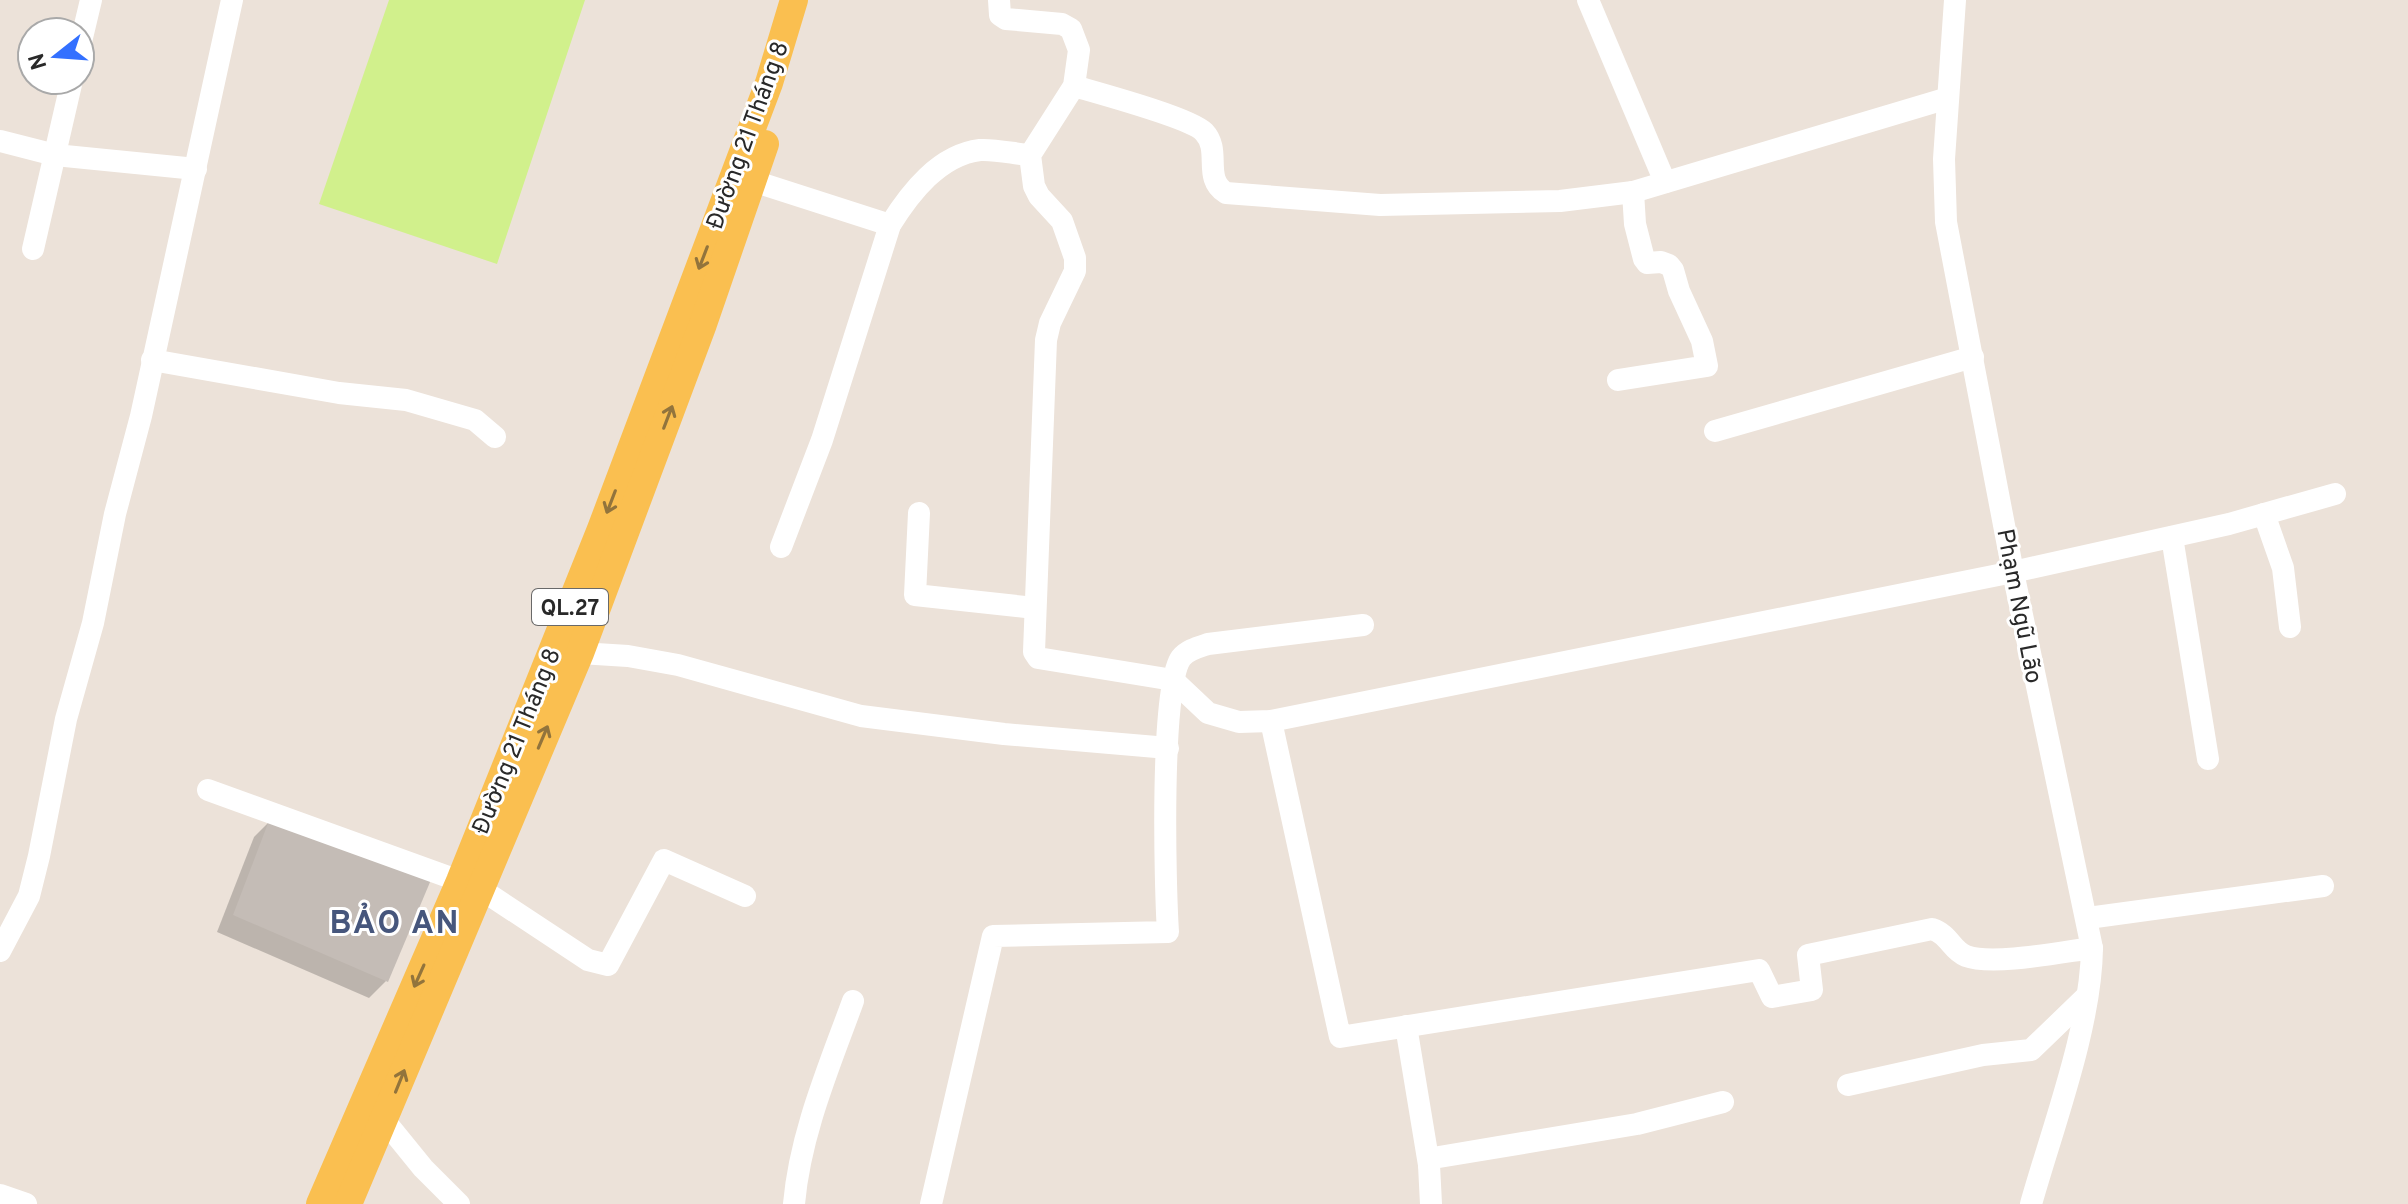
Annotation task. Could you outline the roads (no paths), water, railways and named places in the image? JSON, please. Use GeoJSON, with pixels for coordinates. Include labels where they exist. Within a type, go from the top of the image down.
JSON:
{"type":"FeatureCollection","features":[{"type":"Feature","properties":{"kind":"main road","name":"Đường 21 Tháng 8"},"geometry":{"type":"LineString","coordinates":[[348,1204],[384,1120],[769,83],[794,0]]}},
{"type":"Feature","properties":{"kind":"main road","name":"Đường 21 Tháng 8"},"geometry":{"type":"LineString","coordinates":[[320,1204],[580,653],[703,324],[813,0]]}},
{"type":"Feature","properties":{"kind":"street"},"geometry":{"type":"LineString","coordinates":[[0,951],[29,896],[66,719],[93,623],[232,0]]}},
{"type":"Feature","properties":{"kind":"street"},"geometry":{"type":"LineString","coordinates":[[999,0],[1000,15],[1006,19],[1062,24],[1071,29],[1079,50],[1074,86],[1030,155],[1034,186],[1062,221],[1075,258],[1075,271],[1050,323],[1046,340],[1035,608],[1034,652],[1038,658],[1173,680],[1208,713],[1239,722],[1271,721],[2013,572],[2172,537],[2335,494]]}},
{"type":"Feature","properties":{"kind":"street"},"geometry":{"type":"LineString","coordinates":[[1588,0],[1665,182]]}},
{"type":"Feature","properties":{"kind":"street","name":"Phạm Ngũ Lão"},"geometry":{"type":"LineString","coordinates":[[1955,0],[1944,181],[1946,222],[2013,572],[2092,948],[2091,972],[2077,1042],[2031,1204]]}},
{"type":"Feature","properties":{"kind":"street"},"geometry":{"type":"LineString","coordinates":[[1074,86],[1185,121],[1203,130],[1213,151],[1212,179],[1226,193],[1380,205],[1560,201],[1633,192],[1948,98]]}},
{"type":"Feature","properties":{"kind":"street"},"geometry":{"type":"LineString","coordinates":[[33,249],[68,96]]}},
{"type":"Feature","properties":{"kind":"street"},"geometry":{"type":"LineString","coordinates":[[0,141],[55,155],[196,169]]}},
{"type":"Feature","properties":{"kind":"street"},"geometry":{"type":"LineString","coordinates":[[781,547],[822,440],[890,225],[904,202],[926,178],[949,162],[982,150],[1030,155]]}},
{"type":"Feature","properties":{"kind":"street"},"geometry":{"type":"LineString","coordinates":[[753,181],[890,225]]}},
{"type":"Feature","properties":{"kind":"street"},"geometry":{"type":"LineString","coordinates":[[1618,380],[1707,366],[1702,341],[1673,270],[1669,265],[1647,263],[1644,259],[1635,224],[1633,192]]}},
{"type":"Feature","properties":{"kind":"street"},"geometry":{"type":"LineString","coordinates":[[1715,431],[1973,357]]}},
{"type":"Feature","properties":{"kind":"street"},"geometry":{"type":"LineString","coordinates":[[152,360],[339,393],[406,400],[475,420],[495,437]]}},
{"type":"Feature","properties":{"kind":"street"},"geometry":{"type":"LineString","coordinates":[[919,513],[915,595],[1035,608]]}},
{"type":"Feature","properties":{"kind":"street"},"geometry":{"type":"LineString","coordinates":[[2264,514],[2283,568],[2290,627]]}},
{"type":"Feature","properties":{"kind":"street"},"geometry":{"type":"LineString","coordinates":[[2172,537],[2208,759]]}},
{"type":"Feature","properties":{"kind":"street"},"geometry":{"type":"LineString","coordinates":[[931,1204],[993,936],[1168,932],[1165,874],[1168,748],[1173,680],[1182,657],[1194,648],[1208,644],[1363,625]]}},
{"type":"Feature","properties":{"kind":"street"},"geometry":{"type":"LineString","coordinates":[[580,653],[628,656],[678,665],[861,716],[1004,734],[1168,748]]}},
{"type":"Feature","properties":{"kind":"street"},"geometry":{"type":"LineString","coordinates":[[1271,721],[1340,1037],[1759,970],[1772,997],[1812,990],[1808,955],[1932,929],[1943,933],[1959,953],[1969,958],[2020,957],[2092,948]]}},
{"type":"Feature","properties":{"kind":"street"},"geometry":{"type":"LineString","coordinates":[[208,790],[470,884],[588,960],[608,965],[664,860],[745,896]]}},
{"type":"Feature","properties":{"kind":"street"},"geometry":{"type":"LineString","coordinates":[[2088,918],[2323,886]]}},
{"type":"Feature","properties":{"kind":"street"},"geometry":{"type":"LineString","coordinates":[[1848,1085],[1983,1055],[2031,1050],[2086,997]]}},
{"type":"Feature","properties":{"kind":"street"},"geometry":{"type":"LineString","coordinates":[[794,1204],[806,1139],[853,1001]]}},
{"type":"Feature","properties":{"kind":"street"},"geometry":{"type":"LineString","coordinates":[[1406,1026],[1429,1165],[1431,1204]]}},
{"type":"Feature","properties":{"kind":"street"},"geometry":{"type":"LineString","coordinates":[[1429,1165],[1433,1158],[1449,1154],[1637,1124],[1723,1102]]}},
{"type":"Feature","properties":{"kind":"street"},"geometry":{"type":"LineString","coordinates":[[384,1120],[423,1168],[459,1204]]}},
{"type":"Feature","properties":{"kind":"street"},"geometry":{"type":"LineString","coordinates":[[0,1195],[26,1204]]}},
{"type":"Feature","properties":{"kind":"district","name":"BẢO AN"},"geometry":{"type":"Point","coordinates":[395,922]}}]}
